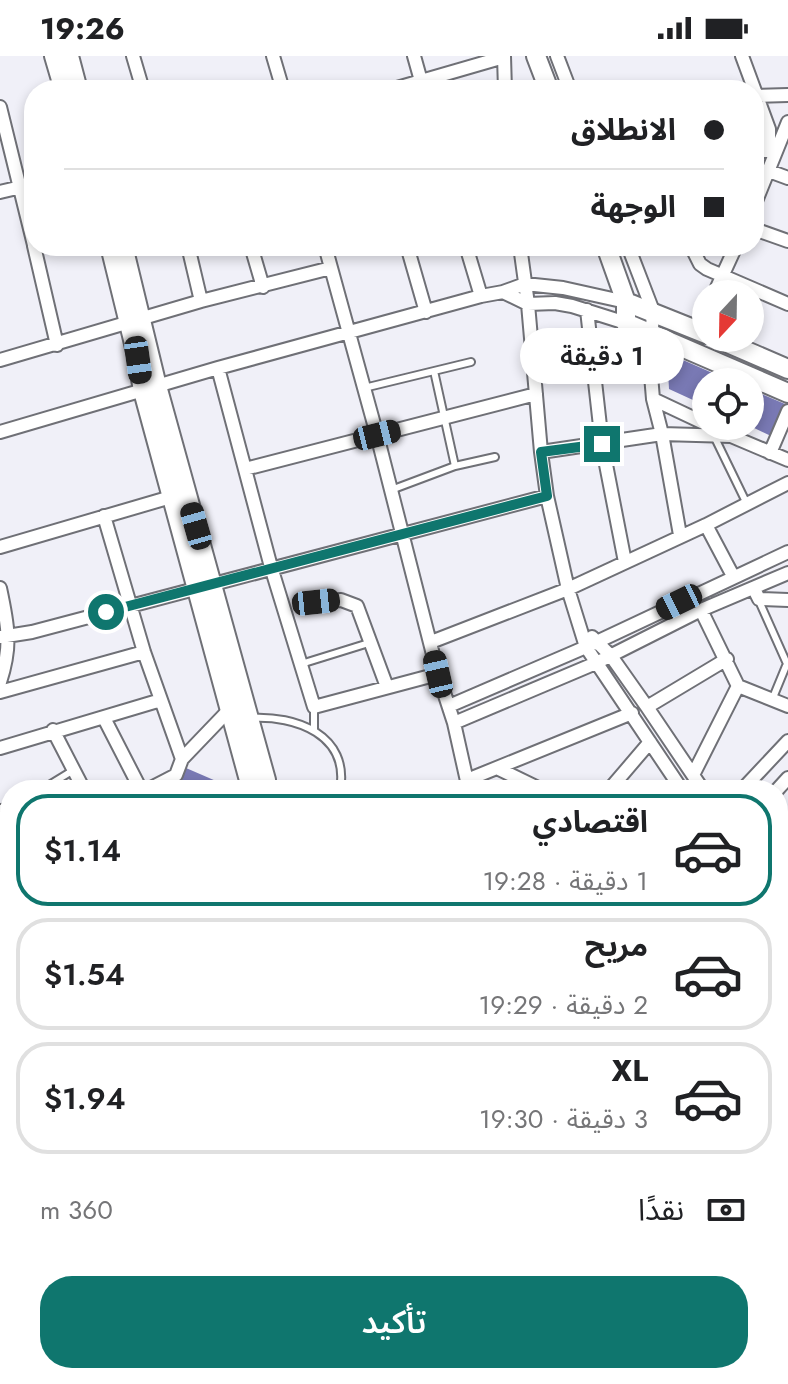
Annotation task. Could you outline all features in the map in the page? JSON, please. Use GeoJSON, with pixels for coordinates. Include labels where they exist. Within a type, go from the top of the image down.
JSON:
{"type":"FeatureCollection","features":[{"type":"Feature","properties":{"kind":"street"},"geometry":{"type":"LineString","coordinates":[[54,56],[61,80]]}},
{"type":"Feature","properties":{"kind":"street"},"geometry":{"type":"LineString","coordinates":[[69,56],[75,80]]}},
{"type":"Feature","properties":{"kind":"street"},"geometry":{"type":"LineString","coordinates":[[134,56],[140,80]]}},
{"type":"Feature","properties":{"kind":"street"},"geometry":{"type":"LineString","coordinates":[[273,56],[280,80]]}},
{"type":"Feature","properties":{"kind":"street"},"geometry":{"type":"LineString","coordinates":[[414,56],[420,80]]}},
{"type":"Feature","properties":{"kind":"street"},"geometry":{"type":"LineString","coordinates":[[536,56],[545,80]]}},
{"type":"Feature","properties":{"kind":"street"},"geometry":{"type":"LineString","coordinates":[[557,56],[566,80]]}},
{"type":"Feature","properties":{"kind":"street"},"geometry":{"type":"LineString","coordinates":[[742,56],[750,80]]}},
{"type":"Feature","properties":{"kind":"street"},"geometry":{"type":"LineString","coordinates":[[439,80],[504,57],[505,80]]}},
{"type":"Feature","properties":{"kind":"street"},"geometry":{"type":"LineString","coordinates":[[764,96],[788,95]]}},
{"type":"Feature","properties":{"kind":"street"},"geometry":{"type":"LineString","coordinates":[[0,107],[24,204]]}},
{"type":"Feature","properties":{"kind":"street"},"geometry":{"type":"LineString","coordinates":[[764,117],[774,150]]}},
{"type":"Feature","properties":{"kind":"street"},"geometry":{"type":"LineString","coordinates":[[764,183],[774,150],[788,122]]}},
{"type":"Feature","properties":{"kind":"street"},"geometry":{"type":"LineString","coordinates":[[764,151],[774,150]]}},
{"type":"Feature","properties":{"kind":"street"},"geometry":{"type":"LineString","coordinates":[[769,171],[788,178]]}},
{"type":"Feature","properties":{"kind":"street"},"geometry":{"type":"LineString","coordinates":[[0,192],[24,186]]}},
{"type":"Feature","properties":{"kind":"street"},"geometry":{"type":"LineString","coordinates":[[764,233],[788,241]]}},
{"type":"Feature","properties":{"kind":"street"},"geometry":{"type":"LineString","coordinates":[[37,256],[57,345]]}},
{"type":"Feature","properties":{"kind":"street"},"geometry":{"type":"LineString","coordinates":[[113,256],[135,321]]}},
{"type":"Feature","properties":{"kind":"street"},"geometry":{"type":"LineString","coordinates":[[125,256],[138,360],[150,388],[204,585],[229,710],[258,780]]}},
{"type":"Feature","properties":{"kind":"street"},"geometry":{"type":"LineString","coordinates":[[190,256],[201,301]]}},
{"type":"Feature","properties":{"kind":"street"},"geometry":{"type":"LineString","coordinates":[[254,256],[263,287]]}},
{"type":"Feature","properties":{"kind":"street"},"geometry":{"type":"LineString","coordinates":[[328,256],[467,780]]}},
{"type":"Feature","properties":{"kind":"street"},"geometry":{"type":"LineString","coordinates":[[410,256],[426,312]]}},
{"type":"Feature","properties":{"kind":"street"},"geometry":{"type":"LineString","coordinates":[[469,256],[481,296]]}},
{"type":"Feature","properties":{"kind":"street"},"geometry":{"type":"LineString","coordinates":[[521,256],[547,496],[568,589],[582,630],[592,644],[611,656],[696,780]]}},
{"type":"Feature","properties":{"kind":"street"},"geometry":{"type":"LineString","coordinates":[[610,256],[626,302],[626,323]]}},
{"type":"Feature","properties":{"kind":"street"},"geometry":{"type":"LineString","coordinates":[[632,256],[653,311],[653,399],[680,535]]}},
{"type":"Feature","properties":{"kind":"street"},"geometry":{"type":"LineString","coordinates":[[696,256],[700,264],[722,276],[788,304]]}},
{"type":"Feature","properties":{"kind":"street"},"geometry":{"type":"LineString","coordinates":[[720,280],[731,256]]}},
{"type":"Feature","properties":{"kind":"street"},"geometry":{"type":"LineString","coordinates":[[0,360],[201,301],[331,268]]}},
{"type":"Feature","properties":{"kind":"street"},"geometry":{"type":"LineString","coordinates":[[0,432],[218,368],[525,284],[563,288],[626,302],[692,328]]}},
{"type":"Feature","properties":{"kind":"street"},"geometry":{"type":"LineString","coordinates":[[503,292],[528,304],[555,303],[626,323],[788,393]]}},
{"type":"Feature","properties":{"kind":"street"},"geometry":{"type":"LineString","coordinates":[[587,310],[602,444],[625,562]]}},
{"type":"Feature","properties":{"kind":"street"},"geometry":{"type":"LineString","coordinates":[[749,352],[788,369]]}},
{"type":"Feature","properties":{"kind":"street"},"geometry":{"type":"LineString","coordinates":[[218,368],[271,567],[314,707],[438,674]]}},
{"type":"Feature","properties":{"kind":"street"},"geometry":{"type":"LineString","coordinates":[[150,388],[171,497],[249,718],[259,780]]}},
{"type":"Feature","properties":{"kind":"street"},"geometry":{"type":"LineString","coordinates":[[245,469],[536,394]]}},
{"type":"Feature","properties":{"kind":"street"},"geometry":{"type":"LineString","coordinates":[[653,399],[692,420]]}},
{"type":"Feature","properties":{"kind":"street"},"geometry":{"type":"LineString","coordinates":[[770,453],[788,411]]}},
{"type":"Feature","properties":{"kind":"street"},"geometry":{"type":"LineString","coordinates":[[541,452],[692,431]]}},
{"type":"Feature","properties":{"kind":"street"},"geometry":{"type":"LineString","coordinates":[[740,440],[788,460]]}},
{"type":"Feature","properties":{"kind":"street"},"geometry":{"type":"LineString","coordinates":[[431,642],[568,589],[788,483]]}},
{"type":"Feature","properties":{"kind":"street"},"geometry":{"type":"LineString","coordinates":[[5,636],[547,496]]}},
{"type":"Feature","properties":{"kind":"street"},"geometry":{"type":"LineString","coordinates":[[0,547],[171,497]]}},
{"type":"Feature","properties":{"kind":"street"},"geometry":{"type":"LineString","coordinates":[[104,516],[144,652],[182,759]]}},
{"type":"Feature","properties":{"kind":"street"},"geometry":{"type":"LineString","coordinates":[[706,525],[733,576]]}},
{"type":"Feature","properties":{"kind":"street"},"geometry":{"type":"LineString","coordinates":[[449,706],[592,644],[788,552]]}},
{"type":"Feature","properties":{"kind":"street"},"geometry":{"type":"LineString","coordinates":[[454,723],[596,663],[701,610],[756,594],[788,573]]}},
{"type":"Feature","properties":{"kind":"street"},"geometry":{"type":"LineString","coordinates":[[0,588],[8,656],[0,682]]}},
{"type":"Feature","properties":{"kind":"street"},"geometry":{"type":"LineString","coordinates":[[756,594],[788,600]]}},
{"type":"Feature","properties":{"kind":"street"},"geometry":{"type":"LineString","coordinates":[[316,602],[352,602],[361,611],[387,687]]}},
{"type":"Feature","properties":{"kind":"street"},"geometry":{"type":"LineString","coordinates":[[701,610],[738,686],[788,706]]}},
{"type":"Feature","properties":{"kind":"street"},"geometry":{"type":"LineString","coordinates":[[592,644],[596,663],[632,713],[673,780]]}},
{"type":"Feature","properties":{"kind":"street"},"geometry":{"type":"LineString","coordinates":[[0,692],[144,652]]}},
{"type":"Feature","properties":{"kind":"street"},"geometry":{"type":"LineString","coordinates":[[647,707],[727,659]]}},
{"type":"Feature","properties":{"kind":"street"},"geometry":{"type":"LineString","coordinates":[[693,775],[738,686]]}},
{"type":"Feature","properties":{"kind":"street"},"geometry":{"type":"LineString","coordinates":[[0,748],[161,700]]}},
{"type":"Feature","properties":{"kind":"street"},"geometry":{"type":"LineString","coordinates":[[166,780],[176,775],[182,759],[229,710]]}},
{"type":"Feature","properties":{"kind":"street"},"geometry":{"type":"LineString","coordinates":[[477,780],[497,768],[632,713]]}},
{"type":"Feature","properties":{"kind":"street"},"geometry":{"type":"LineString","coordinates":[[104,718],[136,780]]}},
{"type":"Feature","properties":{"kind":"street"},"geometry":{"type":"LineString","coordinates":[[53,730],[78,780]]}},
{"type":"Feature","properties":{"kind":"street"},"geometry":{"type":"LineString","coordinates":[[751,780],[788,741]]}},
{"type":"Feature","properties":{"kind":"street"},"geometry":{"type":"LineString","coordinates":[[618,780],[650,742]]}},
{"type":"Feature","properties":{"kind":"street"},"geometry":{"type":"LineString","coordinates":[[497,768],[522,780]]}},
{"type":"Feature","properties":{"kind":"lane"},"geometry":{"type":"LineString","coordinates":[[364,388],[471,362]]}},
{"type":"Feature","properties":{"kind":"lane"},"geometry":{"type":"LineString","coordinates":[[434,371],[455,466]]}},
{"type":"Feature","properties":{"kind":"lane"},"geometry":{"type":"LineString","coordinates":[[715,440],[747,504]]}},
{"type":"Feature","properties":{"kind":"lane"},"geometry":{"type":"LineString","coordinates":[[391,490],[455,466],[495,457]]}},
{"type":"Feature","properties":{"kind":"lane"},"geometry":{"type":"LineString","coordinates":[[756,594],[787,666],[772,700]]}},
{"type":"Feature","properties":{"kind":"lane"},"geometry":{"type":"LineString","coordinates":[[301,664],[372,642]]}},
{"type":"Feature","properties":{"kind":"lane"},"geometry":{"type":"LineString","coordinates":[[314,707],[314,730]]}},
{"type":"Feature","properties":{"kind":"lane"},"geometry":{"type":"LineString","coordinates":[[249,718],[272,716],[314,730],[337,755],[341,780]]}},
{"type":"Feature","properties":{"kind":"lane"},"geometry":{"type":"LineString","coordinates":[[57,780],[72,771]]}},
{"type":"Feature","properties":{"kind":"lane"},"geometry":{"type":"LineString","coordinates":[[175,780],[176,775]]}},
{"type":"Feature","properties":{"kind":"building"},"geometry":{"type":"Polygon","coordinates":[[[667,353],[701,368],[692,368],[692,400],[669,389],[667,353]]]}},
{"type":"Feature","properties":{"kind":"building"},"geometry":{"type":"Polygon","coordinates":[[[764,395],[785,404],[771,436],[764,433],[764,395]]]}},
{"type":"Feature","properties":{"kind":"building"},"geometry":{"type":"Polygon","coordinates":[[[186,768],[214,780],[181,780],[186,768]]]}},
{"type":"Feature","properties":{"kind":"route"},"geometry":{"type":"LineString","coordinates":[[106,612],[547,496],[541,452],[602,444]]}}]}
